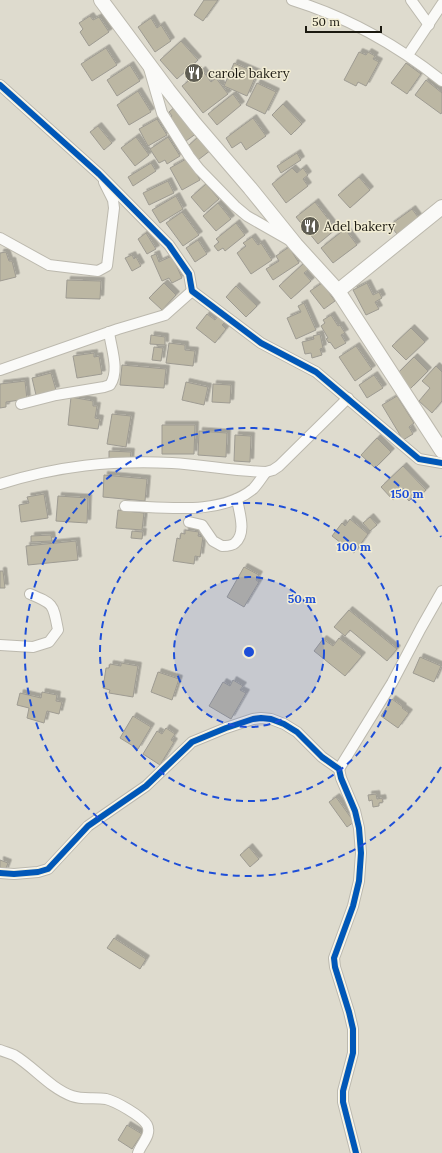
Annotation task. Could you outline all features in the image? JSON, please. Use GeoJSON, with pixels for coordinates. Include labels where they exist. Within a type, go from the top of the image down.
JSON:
{"type":"FeatureCollection","features":[{"type":"Feature","properties":{"kind":"main road"},"geometry":{"type":"LineString","coordinates":[[101,0],[195,124],[250,188],[296,245],[338,291],[442,451]]}},
{"type":"Feature","properties":{"kind":"main road"},"geometry":{"type":"LineString","coordinates":[[338,291],[442,208]]}},
{"type":"Feature","properties":{"kind":"street"},"geometry":{"type":"LineString","coordinates":[[292,0],[312,6],[345,20],[385,41],[408,55],[442,81]]}},
{"type":"Feature","properties":{"kind":"street"},"geometry":{"type":"LineString","coordinates":[[411,0],[429,25]]}},
{"type":"Feature","properties":{"kind":"street"},"geometry":{"type":"LineString","coordinates":[[408,55],[442,4]]}},
{"type":"Feature","properties":{"kind":"street"},"geometry":{"type":"LineString","coordinates":[[148,63],[162,113],[177,138],[199,169],[235,206],[247,216],[296,245]]}},
{"type":"Feature","properties":{"kind":"street"},"geometry":{"type":"LineString","coordinates":[[0,85],[99,174],[169,245],[188,274],[192,290],[261,343],[316,372],[419,459],[442,463]]}},
{"type":"Feature","properties":{"kind":"street"},"geometry":{"type":"LineString","coordinates":[[0,238],[49,265],[98,271],[106,266],[114,222],[114,208],[113,200],[99,174]]}},
{"type":"Feature","properties":{"kind":"street"},"geometry":{"type":"LineString","coordinates":[[0,370],[109,332],[165,315],[192,290]]}},
{"type":"Feature","properties":{"kind":"street"},"geometry":{"type":"LineString","coordinates":[[21,404],[56,395],[110,385],[114,376],[114,368],[109,332]]}},
{"type":"Feature","properties":{"kind":"street"},"geometry":{"type":"LineString","coordinates":[[0,484],[23,477],[57,470],[110,463],[173,464],[266,472],[279,466],[348,398]]}},
{"type":"Feature","properties":{"kind":"street"},"geometry":{"type":"LineString","coordinates":[[125,506],[198,507],[218,505],[237,499],[254,488],[266,472]]}},
{"type":"Feature","properties":{"kind":"street"},"geometry":{"type":"LineString","coordinates":[[189,522],[202,525],[213,541],[222,546],[234,544],[240,536],[241,524],[237,499]]}},
{"type":"Feature","properties":{"kind":"street"},"geometry":{"type":"LineString","coordinates":[[339,769],[392,683],[442,591]]}},
{"type":"Feature","properties":{"kind":"street"},"geometry":{"type":"LineString","coordinates":[[0,645],[33,647],[49,642],[58,630],[53,608],[48,602],[30,594]]}},
{"type":"Feature","properties":{"kind":"street"},"geometry":{"type":"LineString","coordinates":[[0,873],[14,874],[38,872],[48,869],[88,826],[146,786],[192,742],[226,728],[253,719],[261,718],[271,719],[284,724],[297,732],[322,757],[339,769],[355,811],[361,841],[360,870],[353,906],[334,958],[335,967],[349,1012],[352,1029],[353,1053],[343,1090],[343,1102],[356,1153]]}},
{"type":"Feature","properties":{"kind":"street"},"geometry":{"type":"LineString","coordinates":[[0,1050],[14,1055],[66,1093],[83,1098],[106,1099],[114,1102],[138,1117],[146,1124],[148,1129],[147,1136],[138,1153]]}},
{"type":"Feature","properties":{"kind":"building"},"geometry":{"type":"Polygon","coordinates":[[[204,0],[218,0],[203,21],[194,15],[204,0]]]}},
{"type":"Feature","properties":{"kind":"building"},"geometry":{"type":"Polygon","coordinates":[[[90,16],[93,20],[99,17],[109,32],[89,46],[80,32],[83,29],[79,23],[90,16]]]}},
{"type":"Feature","properties":{"kind":"building"},"geometry":{"type":"Polygon","coordinates":[[[151,18],[157,28],[161,25],[171,41],[155,52],[138,27],[151,18]]]}},
{"type":"Feature","properties":{"kind":"building"},"geometry":{"type":"Polygon","coordinates":[[[181,41],[198,60],[177,79],[160,60],[181,41]]]}},
{"type":"Feature","properties":{"kind":"building"},"geometry":{"type":"Polygon","coordinates":[[[106,48],[117,65],[92,81],[81,64],[106,48]]]}},
{"type":"Feature","properties":{"kind":"building"},"geometry":{"type":"Polygon","coordinates":[[[359,52],[366,55],[368,52],[375,56],[373,59],[379,62],[366,86],[358,82],[356,86],[344,80],[359,52]]]}},
{"type":"Feature","properties":{"kind":"building"},"geometry":{"type":"Polygon","coordinates":[[[234,63],[257,73],[247,96],[224,86],[234,63]]]}},
{"type":"Feature","properties":{"kind":"building"},"geometry":{"type":"Polygon","coordinates":[[[406,63],[421,74],[407,94],[391,83],[406,63]]]}},
{"type":"Feature","properties":{"kind":"building"},"geometry":{"type":"Polygon","coordinates":[[[130,65],[140,81],[117,96],[107,80],[130,65]]]}},
{"type":"Feature","properties":{"kind":"building"},"geometry":{"type":"Polygon","coordinates":[[[202,70],[211,82],[216,78],[228,94],[203,113],[182,86],[202,70]]]}},
{"type":"Feature","properties":{"kind":"building"},"geometry":{"type":"Polygon","coordinates":[[[426,80],[442,93],[441,114],[415,95],[426,80]]]}},
{"type":"Feature","properties":{"kind":"building"},"geometry":{"type":"Polygon","coordinates":[[[257,83],[276,92],[265,114],[246,105],[257,83]]]}},
{"type":"Feature","properties":{"kind":"building"},"geometry":{"type":"Polygon","coordinates":[[[138,91],[151,112],[129,125],[117,105],[138,91]]]}},
{"type":"Feature","properties":{"kind":"building"},"geometry":{"type":"Polygon","coordinates":[[[233,94],[241,105],[217,125],[208,114],[233,94]]]}},
{"type":"Feature","properties":{"kind":"building"},"geometry":{"type":"Polygon","coordinates":[[[283,104],[302,124],[291,135],[272,115],[283,104]]]}},
{"type":"Feature","properties":{"kind":"building"},"geometry":{"type":"Polygon","coordinates":[[[177,105],[197,133],[186,141],[169,119],[172,116],[169,112],[177,105]]]}},
{"type":"Feature","properties":{"kind":"building"},"geometry":{"type":"Polygon","coordinates":[[[253,118],[266,136],[246,150],[241,142],[232,148],[226,138],[253,118]]]}},
{"type":"Feature","properties":{"kind":"building"},"geometry":{"type":"Polygon","coordinates":[[[157,119],[167,135],[148,146],[139,129],[157,119]]]}},
{"type":"Feature","properties":{"kind":"building"},"geometry":{"type":"Polygon","coordinates":[[[98,126],[112,143],[104,150],[90,132],[98,126]]]}},
{"type":"Feature","properties":{"kind":"building"},"geometry":{"type":"Polygon","coordinates":[[[199,136],[211,150],[198,160],[187,147],[199,136]]]}},
{"type":"Feature","properties":{"kind":"building"},"geometry":{"type":"Polygon","coordinates":[[[136,137],[149,155],[135,166],[121,148],[136,137]]]}},
{"type":"Feature","properties":{"kind":"building"},"geometry":{"type":"Polygon","coordinates":[[[168,137],[180,156],[167,164],[165,160],[159,163],[150,149],[168,137]]]}},
{"type":"Feature","properties":{"kind":"building"},"geometry":{"type":"Polygon","coordinates":[[[297,153],[301,160],[281,173],[277,166],[297,153]]]}},
{"type":"Feature","properties":{"kind":"building"},"geometry":{"type":"Polygon","coordinates":[[[188,158],[200,180],[182,190],[170,168],[188,158]]]}},
{"type":"Feature","properties":{"kind":"building"},"geometry":{"type":"Polygon","coordinates":[[[151,163],[156,171],[133,186],[128,177],[151,163]]]}},
{"type":"Feature","properties":{"kind":"building"},"geometry":{"type":"Polygon","coordinates":[[[292,168],[297,173],[303,168],[308,175],[303,179],[308,186],[286,203],[272,184],[292,168]]]}},
{"type":"Feature","properties":{"kind":"building"},"geometry":{"type":"Polygon","coordinates":[[[359,177],[370,190],[350,208],[338,195],[359,177]]]}},
{"type":"Feature","properties":{"kind":"building"},"geometry":{"type":"Polygon","coordinates":[[[168,181],[174,193],[149,205],[143,193],[168,181]]]}},
{"type":"Feature","properties":{"kind":"building"},"geometry":{"type":"Polygon","coordinates":[[[206,184],[219,199],[204,212],[191,197],[206,184]]]}},
{"type":"Feature","properties":{"kind":"building"},"geometry":{"type":"Polygon","coordinates":[[[176,196],[183,209],[160,223],[152,210],[176,196]]]}},
{"type":"Feature","properties":{"kind":"building"},"geometry":{"type":"Polygon","coordinates":[[[315,202],[336,229],[318,244],[296,217],[315,202]]]}},
{"type":"Feature","properties":{"kind":"building"},"geometry":{"type":"Polygon","coordinates":[[[218,203],[231,219],[216,231],[203,216],[218,203]]]}},
{"type":"Feature","properties":{"kind":"building"},"geometry":{"type":"Polygon","coordinates":[[[412,209],[421,221],[400,238],[390,225],[412,209]]]}},
{"type":"Feature","properties":{"kind":"building"},"geometry":{"type":"Polygon","coordinates":[[[182,212],[199,235],[183,246],[166,223],[182,212]]]}},
{"type":"Feature","properties":{"kind":"building"},"geometry":{"type":"Polygon","coordinates":[[[236,223],[245,235],[225,251],[223,248],[218,251],[214,246],[219,242],[216,239],[236,223]]]}},
{"type":"Feature","properties":{"kind":"building"},"geometry":{"type":"Polygon","coordinates":[[[345,229],[357,245],[333,263],[321,248],[345,229]]]}},
{"type":"Feature","properties":{"kind":"building"},"geometry":{"type":"Polygon","coordinates":[[[146,233],[156,249],[147,254],[138,239],[146,233]]]}},
{"type":"Feature","properties":{"kind":"building"},"geometry":{"type":"Polygon","coordinates":[[[252,237],[258,245],[261,243],[272,260],[251,274],[237,253],[246,246],[243,243],[252,237]]]}},
{"type":"Feature","properties":{"kind":"building"},"geometry":{"type":"Polygon","coordinates":[[[198,240],[207,254],[195,262],[186,248],[198,240]]]}},
{"type":"Feature","properties":{"kind":"building"},"geometry":{"type":"Polygon","coordinates":[[[289,247],[299,263],[273,280],[266,269],[279,261],[276,256],[289,247]]]}},
{"type":"Feature","properties":{"kind":"building"},"geometry":{"type":"Polygon","coordinates":[[[6,252],[9,261],[12,261],[16,277],[0,281],[0,253],[6,252]]]}},
{"type":"Feature","properties":{"kind":"building"},"geometry":{"type":"Polygon","coordinates":[[[156,254],[159,262],[172,256],[182,278],[172,283],[169,278],[162,281],[151,256],[156,254]]]}},
{"type":"Feature","properties":{"kind":"building"},"geometry":{"type":"Polygon","coordinates":[[[132,255],[134,259],[136,257],[141,266],[132,271],[125,258],[132,255]]]}},
{"type":"Feature","properties":{"kind":"building"},"geometry":{"type":"Polygon","coordinates":[[[304,263],[309,269],[304,273],[311,281],[291,299],[279,286],[304,263]]]}},
{"type":"Feature","properties":{"kind":"building"},"geometry":{"type":"Polygon","coordinates":[[[67,280],[101,281],[100,299],[66,298],[67,280]]]}},
{"type":"Feature","properties":{"kind":"building"},"geometry":{"type":"Polygon","coordinates":[[[164,283],[176,295],[162,310],[149,298],[164,283]]]}},
{"type":"Feature","properties":{"kind":"building"},"geometry":{"type":"Polygon","coordinates":[[[322,283],[335,301],[324,309],[310,291],[322,283]]]}},
{"type":"Feature","properties":{"kind":"building"},"geometry":{"type":"Polygon","coordinates":[[[367,283],[373,295],[379,292],[382,298],[375,302],[379,309],[366,315],[353,290],[367,283]]]}},
{"type":"Feature","properties":{"kind":"building"},"geometry":{"type":"Polygon","coordinates":[[[236,286],[257,306],[246,317],[226,297],[236,286]]]}},
{"type":"Feature","properties":{"kind":"building"},"geometry":{"type":"Polygon","coordinates":[[[304,303],[316,330],[296,339],[287,318],[301,312],[298,306],[304,303]]]}},
{"type":"Feature","properties":{"kind":"building"},"geometry":{"type":"Polygon","coordinates":[[[207,314],[215,320],[218,316],[225,322],[222,325],[226,329],[215,343],[196,328],[207,314]]]}},
{"type":"Feature","properties":{"kind":"building"},"geometry":{"type":"Polygon","coordinates":[[[331,315],[338,326],[340,325],[345,333],[341,335],[346,343],[335,349],[326,339],[328,338],[321,326],[325,323],[323,320],[331,315]]]}},
{"type":"Feature","properties":{"kind":"building"},"geometry":{"type":"Polygon","coordinates":[[[411,328],[425,342],[406,360],[392,346],[411,328]]]}},
{"type":"Feature","properties":{"kind":"building"},"geometry":{"type":"Polygon","coordinates":[[[320,334],[323,348],[320,349],[322,355],[312,358],[311,353],[305,354],[302,342],[314,339],[313,336],[320,334]]]}},
{"type":"Feature","properties":{"kind":"building"},"geometry":{"type":"Polygon","coordinates":[[[151,335],[165,337],[165,345],[150,344],[151,335]]]}},
{"type":"Feature","properties":{"kind":"building"},"geometry":{"type":"Polygon","coordinates":[[[169,343],[185,345],[185,350],[195,351],[193,366],[166,363],[169,343]]]}},
{"type":"Feature","properties":{"kind":"building"},"geometry":{"type":"Polygon","coordinates":[[[356,346],[372,369],[355,381],[339,357],[356,346]]]}},
{"type":"Feature","properties":{"kind":"building"},"geometry":{"type":"Polygon","coordinates":[[[154,347],[163,348],[161,361],[152,360],[154,347]]]}},
{"type":"Feature","properties":{"kind":"building"},"geometry":{"type":"Polygon","coordinates":[[[94,353],[94,357],[99,356],[102,374],[77,378],[73,356],[94,353]]]}},
{"type":"Feature","properties":{"kind":"building"},"geometry":{"type":"Polygon","coordinates":[[[414,357],[428,371],[410,389],[396,375],[414,357]]]}},
{"type":"Feature","properties":{"kind":"building"},"geometry":{"type":"Polygon","coordinates":[[[122,365],[166,369],[164,388],[120,385],[122,365]]]}},
{"type":"Feature","properties":{"kind":"building"},"geometry":{"type":"Polygon","coordinates":[[[436,366],[442,372],[442,401],[432,413],[419,401],[430,388],[422,381],[436,366]]]}},
{"type":"Feature","properties":{"kind":"building"},"geometry":{"type":"Polygon","coordinates":[[[51,373],[56,390],[36,395],[32,378],[51,373]]]}},
{"type":"Feature","properties":{"kind":"building"},"geometry":{"type":"Polygon","coordinates":[[[374,375],[383,388],[367,398],[359,385],[374,375]]]}},
{"type":"Feature","properties":{"kind":"building"},"geometry":{"type":"Polygon","coordinates":[[[25,381],[27,399],[6,402],[6,407],[0,408],[0,384],[25,381]]]}},
{"type":"Feature","properties":{"kind":"building"},"geometry":{"type":"Polygon","coordinates":[[[186,382],[208,387],[204,405],[182,400],[186,382]]]}},
{"type":"Feature","properties":{"kind":"building"},"geometry":{"type":"Polygon","coordinates":[[[213,384],[231,385],[230,403],[212,402],[213,384]]]}},
{"type":"Feature","properties":{"kind":"building"},"geometry":{"type":"Polygon","coordinates":[[[397,396],[414,423],[409,427],[413,434],[403,440],[382,405],[397,396]]]}},
{"type":"Feature","properties":{"kind":"building"},"geometry":{"type":"Polygon","coordinates":[[[71,397],[93,401],[93,406],[97,406],[95,418],[100,419],[98,429],[68,425],[71,397]]]}},
{"type":"Feature","properties":{"kind":"building"},"geometry":{"type":"Polygon","coordinates":[[[112,414],[131,416],[126,447],[107,444],[112,414]]]}},
{"type":"Feature","properties":{"kind":"building"},"geometry":{"type":"Polygon","coordinates":[[[162,425],[195,425],[194,454],[162,454],[162,425]]]}},
{"type":"Feature","properties":{"kind":"building"},"geometry":{"type":"Polygon","coordinates":[[[199,431],[227,433],[226,457],[198,455],[199,431]]]}},
{"type":"Feature","properties":{"kind":"building"},"geometry":{"type":"Polygon","coordinates":[[[235,435],[251,436],[250,462],[234,461],[235,435]]]}},
{"type":"Feature","properties":{"kind":"building"},"geometry":{"type":"Polygon","coordinates":[[[377,438],[391,452],[375,468],[361,455],[377,438]]]}},
{"type":"Feature","properties":{"kind":"building"},"geometry":{"type":"Polygon","coordinates":[[[109,451],[131,452],[130,461],[109,459],[109,451]]]}},
{"type":"Feature","properties":{"kind":"building"},"geometry":{"type":"Polygon","coordinates":[[[403,466],[426,490],[418,498],[415,495],[409,501],[401,493],[393,500],[381,487],[403,466]]]}},
{"type":"Feature","properties":{"kind":"building"},"geometry":{"type":"Polygon","coordinates":[[[104,475],[147,479],[145,501],[103,497],[104,475]]]}},
{"type":"Feature","properties":{"kind":"building"},"geometry":{"type":"Polygon","coordinates":[[[44,494],[48,518],[21,522],[19,505],[29,503],[27,497],[44,494]]]}},
{"type":"Feature","properties":{"kind":"building"},"geometry":{"type":"Polygon","coordinates":[[[58,496],[88,498],[87,523],[56,521],[58,496]]]}},
{"type":"Feature","properties":{"kind":"building"},"geometry":{"type":"Polygon","coordinates":[[[118,510],[144,513],[142,530],[116,528],[118,510]]]}},
{"type":"Feature","properties":{"kind":"building"},"geometry":{"type":"Polygon","coordinates":[[[370,517],[377,525],[370,531],[363,523],[370,517]]]}},
{"type":"Feature","properties":{"kind":"building"},"geometry":{"type":"Polygon","coordinates":[[[350,519],[368,534],[354,553],[332,536],[342,523],[345,526],[350,519]]]}},
{"type":"Feature","properties":{"kind":"building"},"geometry":{"type":"Polygon","coordinates":[[[185,530],[199,532],[198,536],[203,537],[200,557],[195,556],[194,564],[173,561],[177,538],[180,539],[181,533],[185,534],[185,530]]]}},
{"type":"Feature","properties":{"kind":"building"},"geometry":{"type":"Polygon","coordinates":[[[132,531],[143,532],[142,539],[131,538],[132,531]]]}},
{"type":"Feature","properties":{"kind":"building"},"geometry":{"type":"Polygon","coordinates":[[[51,535],[52,541],[31,542],[31,536],[51,535]]]}},
{"type":"Feature","properties":{"kind":"building"},"geometry":{"type":"Polygon","coordinates":[[[76,541],[78,560],[28,565],[26,546],[76,541]]]}},
{"type":"Feature","properties":{"kind":"building"},"geometry":{"type":"Polygon","coordinates":[[[244,567],[259,575],[256,580],[259,582],[244,607],[227,597],[244,567]]]}},
{"type":"Feature","properties":{"kind":"building"},"geometry":{"type":"Polygon","coordinates":[[[0,571],[3,571],[5,588],[0,588],[0,571]]]}},
{"type":"Feature","properties":{"kind":"building"},"geometry":{"type":"Polygon","coordinates":[[[349,610],[397,649],[387,661],[350,630],[345,636],[334,627],[349,610]]]}},
{"type":"Feature","properties":{"kind":"building"},"geometry":{"type":"Polygon","coordinates":[[[339,638],[362,656],[345,676],[314,651],[323,639],[333,646],[339,638]]]}},
{"type":"Feature","properties":{"kind":"building"},"geometry":{"type":"Polygon","coordinates":[[[420,657],[441,666],[434,682],[413,673],[420,657]]]}},
{"type":"Feature","properties":{"kind":"building"},"geometry":{"type":"Polygon","coordinates":[[[121,663],[138,666],[133,697],[109,693],[110,690],[103,688],[106,668],[109,668],[110,664],[121,666],[121,663]]]}},
{"type":"Feature","properties":{"kind":"building"},"geometry":{"type":"Polygon","coordinates":[[[158,672],[179,679],[172,700],[151,692],[158,672]]]}},
{"type":"Feature","properties":{"kind":"building"},"geometry":{"type":"Polygon","coordinates":[[[233,680],[243,686],[240,690],[246,693],[231,719],[209,706],[223,682],[230,686],[233,680]]]}},
{"type":"Feature","properties":{"kind":"building"},"geometry":{"type":"Polygon","coordinates":[[[42,692],[57,695],[56,701],[62,702],[59,714],[47,711],[44,723],[27,718],[29,708],[17,705],[20,693],[41,698],[42,692]]]}},
{"type":"Feature","properties":{"kind":"building"},"geometry":{"type":"Polygon","coordinates":[[[392,699],[409,713],[398,728],[381,716],[392,699]]]}},
{"type":"Feature","properties":{"kind":"building"},"geometry":{"type":"Polygon","coordinates":[[[133,716],[151,727],[138,749],[120,738],[133,716]]]}},
{"type":"Feature","properties":{"kind":"building"},"geometry":{"type":"Polygon","coordinates":[[[166,728],[175,734],[171,740],[174,742],[160,765],[143,754],[157,731],[162,734],[166,728]]]}},
{"type":"Feature","properties":{"kind":"building"},"geometry":{"type":"Polygon","coordinates":[[[376,794],[377,799],[382,798],[383,802],[379,803],[379,806],[373,807],[372,800],[369,801],[368,795],[376,794]]]}},
{"type":"Feature","properties":{"kind":"building"},"geometry":{"type":"Polygon","coordinates":[[[336,797],[354,822],[347,827],[329,802],[336,797]]]}},
{"type":"Feature","properties":{"kind":"building"},"geometry":{"type":"Polygon","coordinates":[[[249,847],[259,859],[250,867],[240,855],[249,847]]]}},
{"type":"Feature","properties":{"kind":"building"},"geometry":{"type":"Polygon","coordinates":[[[0,860],[8,863],[5,871],[0,869],[0,860]]]}},
{"type":"Feature","properties":{"kind":"building"},"geometry":{"type":"Polygon","coordinates":[[[114,938],[146,959],[140,969],[107,948],[114,938]]]}},
{"type":"Feature","properties":{"kind":"building"},"geometry":{"type":"Polygon","coordinates":[[[127,1125],[142,1134],[132,1149],[118,1140],[127,1125]]]}},
{"type":"Feature","properties":{"kind":"cycle path"},"geometry":{"type":"LineString","coordinates":[[0,85],[99,174],[169,245],[189,274],[192,291],[261,343],[316,372],[419,459],[442,463]]}},
{"type":"Feature","properties":{"kind":"cycle path"},"geometry":{"type":"LineString","coordinates":[[0,873],[14,874],[38,872],[48,869],[88,826],[146,786],[192,742],[226,728],[253,719],[261,718],[271,719],[284,724],[297,732],[322,757],[339,769],[341,778],[355,811],[359,828],[361,853],[359,881],[353,906],[334,958],[335,967],[353,1029],[353,1053],[343,1091],[343,1102],[356,1153]]}},
{"type":"Feature","properties":{"kind":"place","name":"carole bakery"},"geometry":{"type":"Point","coordinates":[194,73]}},
{"type":"Feature","properties":{"kind":"place","name":"Adel bakery"},"geometry":{"type":"Point","coordinates":[310,226]}}]}
